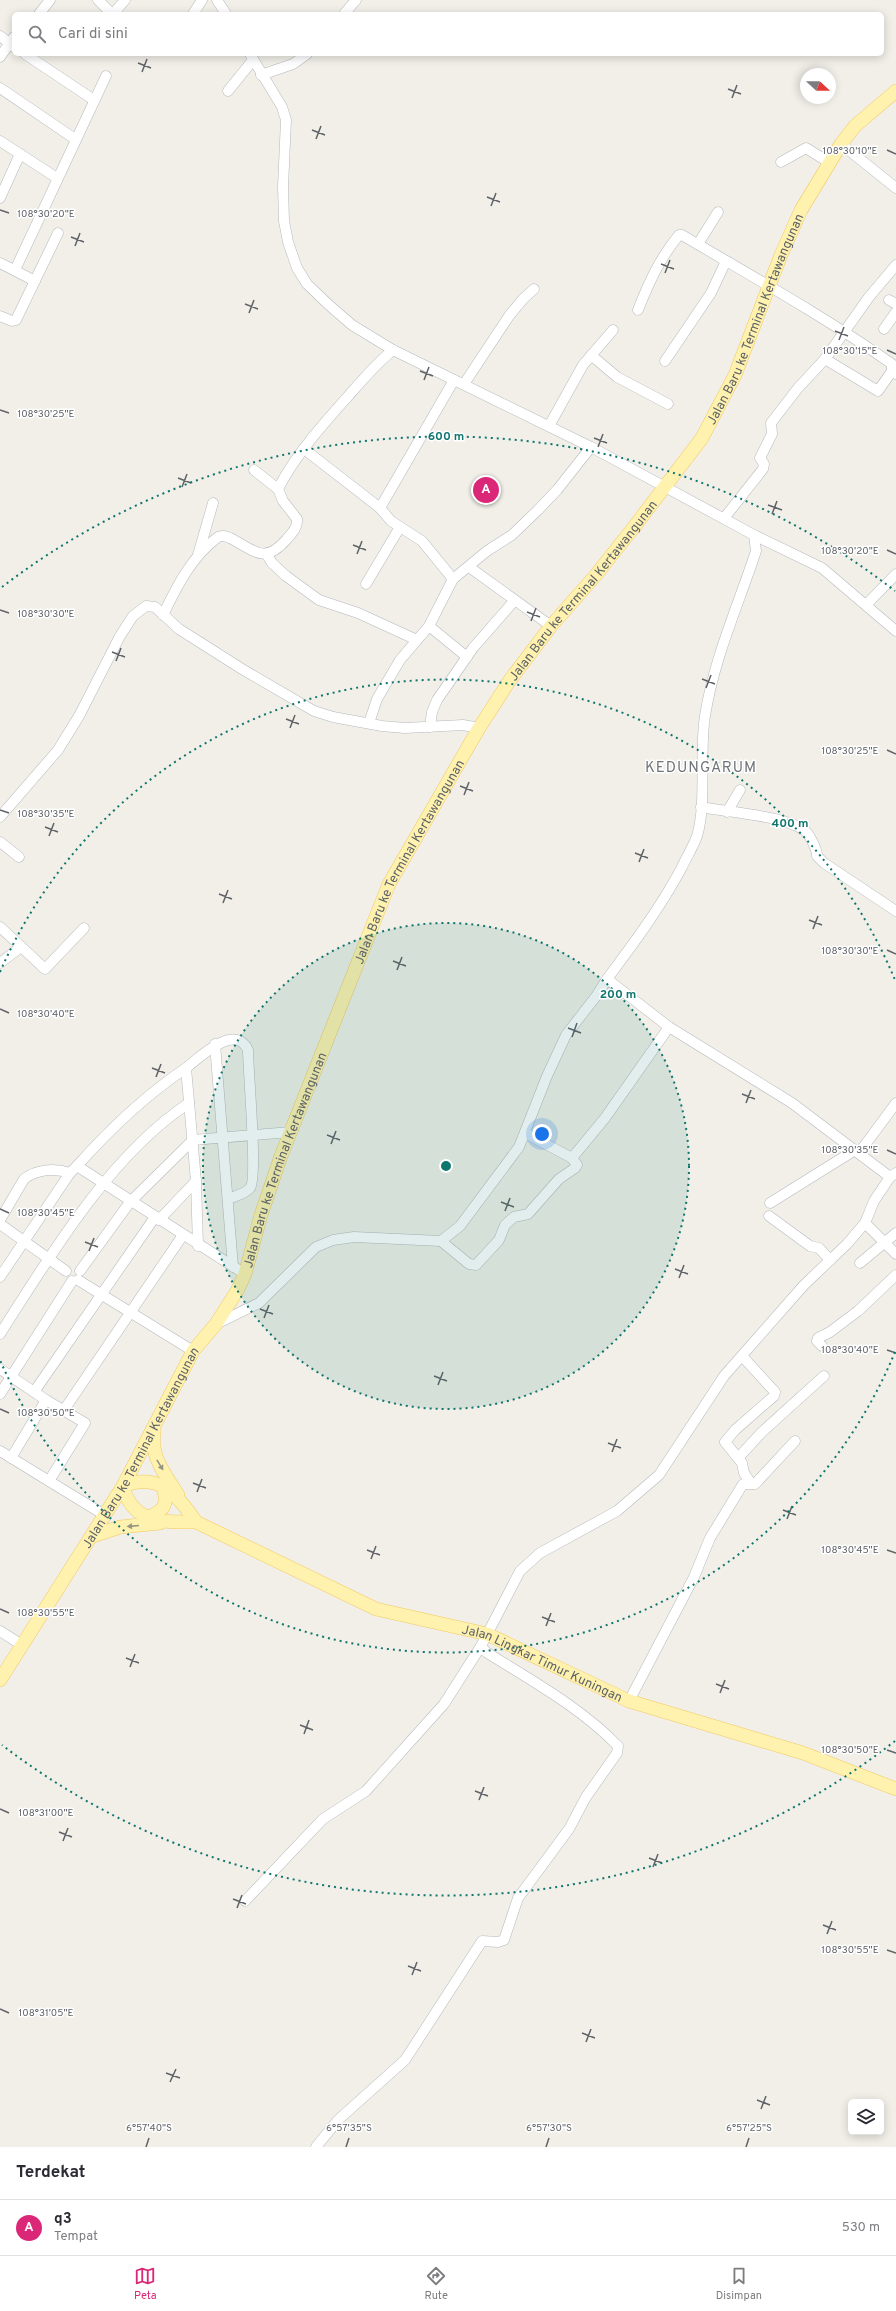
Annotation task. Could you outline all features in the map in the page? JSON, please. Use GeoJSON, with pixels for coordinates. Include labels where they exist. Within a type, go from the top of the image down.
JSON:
{"type":"FeatureCollection","features":[{"type":"Feature","properties":{"kind":"main road","name":"Jalan Baru ke Terminal Kertawangunan"},"geometry":{"type":"LineString","coordinates":[[0,1680],[106,1516],[154,1428],[193,1351],[216,1324],[237,1291],[245,1274],[261,1215],[291,1132],[389,884],[479,728],[510,680],[551,626],[596,576],[702,438],[735,375],[801,210],[841,144],[854,126],[896,92]]}},
{"type":"Feature","properties":{"kind":"main road"},"geometry":{"type":"LineString","coordinates":[[154,1428],[152,1444],[155,1457],[182,1502]]}},
{"type":"Feature","properties":{"kind":"main road","name":"Jalan Lingkar Timur Kuningan"},"geometry":{"type":"LineString","coordinates":[[196,1522],[182,1502],[162,1486],[146,1481],[136,1481],[123,1486],[126,1500],[132,1509],[147,1517],[172,1522],[196,1522],[376,1610],[487,1634],[629,1701],[803,1753],[896,1789]]}},
{"type":"Feature","properties":{"kind":"main road"},"geometry":{"type":"LineString","coordinates":[[147,1517],[158,1514],[164,1506],[166,1496],[162,1486]]}},
{"type":"Feature","properties":{"kind":"main road"},"geometry":{"type":"LineString","coordinates":[[93,1536],[120,1527],[172,1522]]}},
{"type":"Feature","properties":{"kind":"street"},"geometry":{"type":"LineString","coordinates":[[41,12],[50,0]]}},
{"type":"Feature","properties":{"kind":"street"},"geometry":{"type":"LineString","coordinates":[[98,0],[111,12]]}},
{"type":"Feature","properties":{"kind":"street"},"geometry":{"type":"LineString","coordinates":[[115,12],[125,0]]}},
{"type":"Feature","properties":{"kind":"street"},"geometry":{"type":"LineString","coordinates":[[194,12],[202,0]]}},
{"type":"Feature","properties":{"kind":"street"},"geometry":{"type":"LineString","coordinates":[[217,0],[225,12]]}},
{"type":"Feature","properties":{"kind":"street"},"geometry":{"type":"LineString","coordinates":[[346,12],[356,0]]}},
{"type":"Feature","properties":{"kind":"street"},"geometry":{"type":"LineString","coordinates":[[0,36],[12,43],[0,57]]}},
{"type":"Feature","properties":{"kind":"street"},"geometry":{"type":"LineString","coordinates":[[28,56],[94,100]]}},
{"type":"Feature","properties":{"kind":"street"},"geometry":{"type":"LineString","coordinates":[[261,75],[293,64],[304,56]]}},
{"type":"Feature","properties":{"kind":"street"},"geometry":{"type":"LineString","coordinates":[[228,91],[251,57],[282,107],[286,120],[287,133],[282,187],[284,221],[288,242],[297,268],[308,284],[330,306],[352,324],[393,350],[591,447],[664,488],[725,518],[754,535],[822,568],[867,604],[896,631]]}},
{"type":"Feature","properties":{"kind":"street"},"geometry":{"type":"LineString","coordinates":[[15,270],[75,139],[106,76]]}},
{"type":"Feature","properties":{"kind":"street"},"geometry":{"type":"LineString","coordinates":[[0,88],[75,139]]}},
{"type":"Feature","properties":{"kind":"street"},"geometry":{"type":"LineString","coordinates":[[0,141],[57,178]]}},
{"type":"Feature","properties":{"kind":"street"},"geometry":{"type":"LineString","coordinates":[[841,144],[896,188]]}},
{"type":"Feature","properties":{"kind":"street"},"geometry":{"type":"LineString","coordinates":[[781,162],[806,148],[830,163]]}},
{"type":"Feature","properties":{"kind":"street"},"geometry":{"type":"LineString","coordinates":[[0,198],[20,154]]}},
{"type":"Feature","properties":{"kind":"street"},"geometry":{"type":"LineString","coordinates":[[698,244],[718,212]]}},
{"type":"Feature","properties":{"kind":"street"},"geometry":{"type":"LineString","coordinates":[[0,316],[11,321],[16,320],[58,233]]}},
{"type":"Feature","properties":{"kind":"street"},"geometry":{"type":"LineString","coordinates":[[638,310],[657,265],[680,235],[770,285],[843,331],[892,364],[894,372],[878,391],[825,359]]}},
{"type":"Feature","properties":{"kind":"street"},"geometry":{"type":"LineString","coordinates":[[665,361],[711,293],[726,261]]}},
{"type":"Feature","properties":{"kind":"street"},"geometry":{"type":"LineString","coordinates":[[0,263],[35,281]]}},
{"type":"Feature","properties":{"kind":"street"},"geometry":{"type":"LineString","coordinates":[[725,518],[763,469],[764,464],[760,458],[772,434],[771,423],[798,388],[825,359],[843,331],[896,265]]}},
{"type":"Feature","properties":{"kind":"street"},"geometry":{"type":"LineString","coordinates":[[380,508],[459,382],[509,316],[523,299],[534,289]]}},
{"type":"Feature","properties":{"kind":"street"},"geometry":{"type":"LineString","coordinates":[[884,329],[896,312]]}},
{"type":"Feature","properties":{"kind":"street"},"geometry":{"type":"LineString","coordinates":[[549,426],[583,365],[613,330]]}},
{"type":"Feature","properties":{"kind":"street"},"geometry":{"type":"LineString","coordinates":[[278,489],[304,449],[322,425],[376,364],[393,350]]}},
{"type":"Feature","properties":{"kind":"street"},"geometry":{"type":"LineString","coordinates":[[591,355],[617,377],[668,404]]}},
{"type":"Feature","properties":{"kind":"street"},"geometry":{"type":"LineString","coordinates":[[369,723],[377,699],[400,660],[429,626],[453,578],[469,567],[487,551],[512,535],[557,490],[591,447]]}},
{"type":"Feature","properties":{"kind":"street"},"geometry":{"type":"LineString","coordinates":[[304,449],[380,508],[400,527],[422,541],[453,578]]}},
{"type":"Feature","properties":{"kind":"street"},"geometry":{"type":"LineString","coordinates":[[163,615],[177,586],[197,557],[210,542],[221,535],[260,554],[267,555],[277,550],[291,534],[297,522],[293,512],[280,496],[278,489],[254,470]]}},
{"type":"Feature","properties":{"kind":"street"},"geometry":{"type":"LineString","coordinates":[[197,557],[213,503]]}},
{"type":"Feature","properties":{"kind":"street"},"geometry":{"type":"LineString","coordinates":[[366,584],[400,527]]}},
{"type":"Feature","properties":{"kind":"street"},"geometry":{"type":"LineString","coordinates":[[441,1241],[460,1226],[519,1147],[547,1076],[566,1036],[644,930],[666,897],[697,837],[701,807],[704,717],[717,656],[756,551],[754,535]]}},
{"type":"Feature","properties":{"kind":"street"},"geometry":{"type":"LineString","coordinates":[[267,555],[277,568],[319,600],[358,613],[417,640]]}},
{"type":"Feature","properties":{"kind":"street"},"geometry":{"type":"LineString","coordinates":[[469,567],[514,601],[551,626]]}},
{"type":"Feature","properties":{"kind":"street"},"geometry":{"type":"LineString","coordinates":[[867,604],[896,574]]}},
{"type":"Feature","properties":{"kind":"street"},"geometry":{"type":"LineString","coordinates":[[430,727],[432,712],[437,700],[467,657],[514,601]]}},
{"type":"Feature","properties":{"kind":"street"},"geometry":{"type":"LineString","coordinates":[[0,817],[58,750],[79,716],[120,636],[133,616],[146,606],[155,608],[185,633],[296,702],[333,717],[405,728],[463,725],[479,728]]}},
{"type":"Feature","properties":{"kind":"street"},"geometry":{"type":"LineString","coordinates":[[429,626],[467,657]]}},
{"type":"Feature","properties":{"kind":"street"},"geometry":{"type":"LineString","coordinates":[[727,812],[740,790]]}},
{"type":"Feature","properties":{"kind":"street"},"geometry":{"type":"LineString","coordinates":[[701,807],[753,815],[803,829],[818,849],[817,856],[824,863],[896,911]]}},
{"type":"Feature","properties":{"kind":"street"},"geometry":{"type":"LineString","coordinates":[[0,842],[19,857]]}},
{"type":"Feature","properties":{"kind":"street"},"geometry":{"type":"LineString","coordinates":[[0,928],[45,969],[84,928]]}},
{"type":"Feature","properties":{"kind":"street"},"geometry":{"type":"LineString","coordinates":[[0,963],[20,947]]}},
{"type":"Feature","properties":{"kind":"street"},"geometry":{"type":"LineString","coordinates":[[245,1901],[323,1819],[366,1791],[444,1704],[481,1646],[520,1571],[540,1553],[617,1511],[659,1475],[724,1376],[804,1285],[865,1223],[874,1201],[893,1175],[857,1152],[792,1103],[669,1027],[607,979]]}},
{"type":"Feature","properties":{"kind":"street"},"geometry":{"type":"LineString","coordinates":[[572,1158],[605,1118],[669,1027]]}},
{"type":"Feature","properties":{"kind":"street"},"geometry":{"type":"LineString","coordinates":[[0,1277],[74,1170],[92,1148],[165,1083],[215,1044],[230,1040],[243,1044],[248,1050],[252,1136],[251,1186],[246,1192],[228,1199]]}},
{"type":"Feature","properties":{"kind":"street"},"geometry":{"type":"LineString","coordinates":[[215,1044],[233,1267]]}},
{"type":"Feature","properties":{"kind":"street"},"geometry":{"type":"LineString","coordinates":[[186,1068],[196,1181],[198,1246]]}},
{"type":"Feature","properties":{"kind":"street"},"geometry":{"type":"LineString","coordinates":[[0,1334],[102,1183],[174,1113],[189,1103]]}},
{"type":"Feature","properties":{"kind":"street"},"geometry":{"type":"LineString","coordinates":[[770,1203],[857,1152],[896,1104]]}},
{"type":"Feature","properties":{"kind":"street"},"geometry":{"type":"LineString","coordinates":[[0,1394],[76,1277],[130,1202],[193,1140],[223,1136],[252,1136],[291,1132]]}},
{"type":"Feature","properties":{"kind":"street"},"geometry":{"type":"LineString","coordinates":[[216,1324],[259,1302],[316,1247],[333,1240],[354,1237],[441,1241],[469,1264],[476,1265],[499,1240],[505,1225],[514,1218],[528,1214],[559,1179],[577,1165],[572,1158],[525,1133]]}},
{"type":"Feature","properties":{"kind":"street"},"geometry":{"type":"LineString","coordinates":[[0,1220],[24,1179],[30,1175],[59,1170],[74,1170],[102,1183],[198,1246],[245,1274]]}},
{"type":"Feature","properties":{"kind":"street"},"geometry":{"type":"LineString","coordinates":[[34,1392],[102,1293],[157,1219],[196,1181]]}},
{"type":"Feature","properties":{"kind":"street"},"geometry":{"type":"LineString","coordinates":[[769,1216],[810,1246],[819,1248],[830,1260]]}},
{"type":"Feature","properties":{"kind":"street"},"geometry":{"type":"LineString","coordinates":[[865,1223],[896,1254]]}},
{"type":"Feature","properties":{"kind":"street"},"geometry":{"type":"LineString","coordinates":[[0,1224],[50,1258],[66,1271],[67,1278],[76,1277],[193,1351]]}},
{"type":"Feature","properties":{"kind":"street"},"geometry":{"type":"LineString","coordinates":[[860,1263],[896,1233]]}},
{"type":"Feature","properties":{"kind":"street"},"geometry":{"type":"LineString","coordinates":[[64,1410],[130,1310],[183,1235]]}},
{"type":"Feature","properties":{"kind":"street"},"geometry":{"type":"LineString","coordinates":[[822,1346],[817,1341],[818,1338],[830,1332],[858,1311],[896,1275]]}},
{"type":"Feature","properties":{"kind":"street"},"geometry":{"type":"LineString","coordinates":[[742,1356],[775,1392],[774,1396],[735,1430],[726,1442],[739,1457],[750,1482]]}},
{"type":"Feature","properties":{"kind":"street"},"geometry":{"type":"LineString","coordinates":[[0,1369],[46,1400],[85,1423],[49,1481]]}},
{"type":"Feature","properties":{"kind":"street"},"geometry":{"type":"LineString","coordinates":[[739,1457],[762,1432],[824,1376]]}},
{"type":"Feature","properties":{"kind":"street"},"geometry":{"type":"LineString","coordinates":[[11,1458],[46,1400]]}},
{"type":"Feature","properties":{"kind":"street"},"geometry":{"type":"LineString","coordinates":[[629,1701],[694,1577],[710,1538],[734,1495],[743,1484],[750,1482],[755,1484],[795,1441]]}},
{"type":"Feature","properties":{"kind":"street"},"geometry":{"type":"LineString","coordinates":[[0,1452],[106,1516]]}},
{"type":"Feature","properties":{"kind":"street"},"geometry":{"type":"LineString","coordinates":[[0,1631],[22,1645]]}},
{"type":"Feature","properties":{"kind":"street"},"geometry":{"type":"LineString","coordinates":[[316,2147],[338,2120],[405,2060],[482,1940],[498,1942],[504,1940],[518,1898],[569,1829],[586,1797],[617,1754],[618,1746],[598,1727],[556,1696],[482,1649],[481,1646]]}},
{"type":"Feature","properties":{"kind":"place","name":"q3"},"geometry":{"type":"Point","coordinates":[486,490]}},
{"type":"Feature","properties":{"kind":"district","name":"KEDUNGARUM"},"geometry":{"type":"Point","coordinates":[701,767]}}]}
